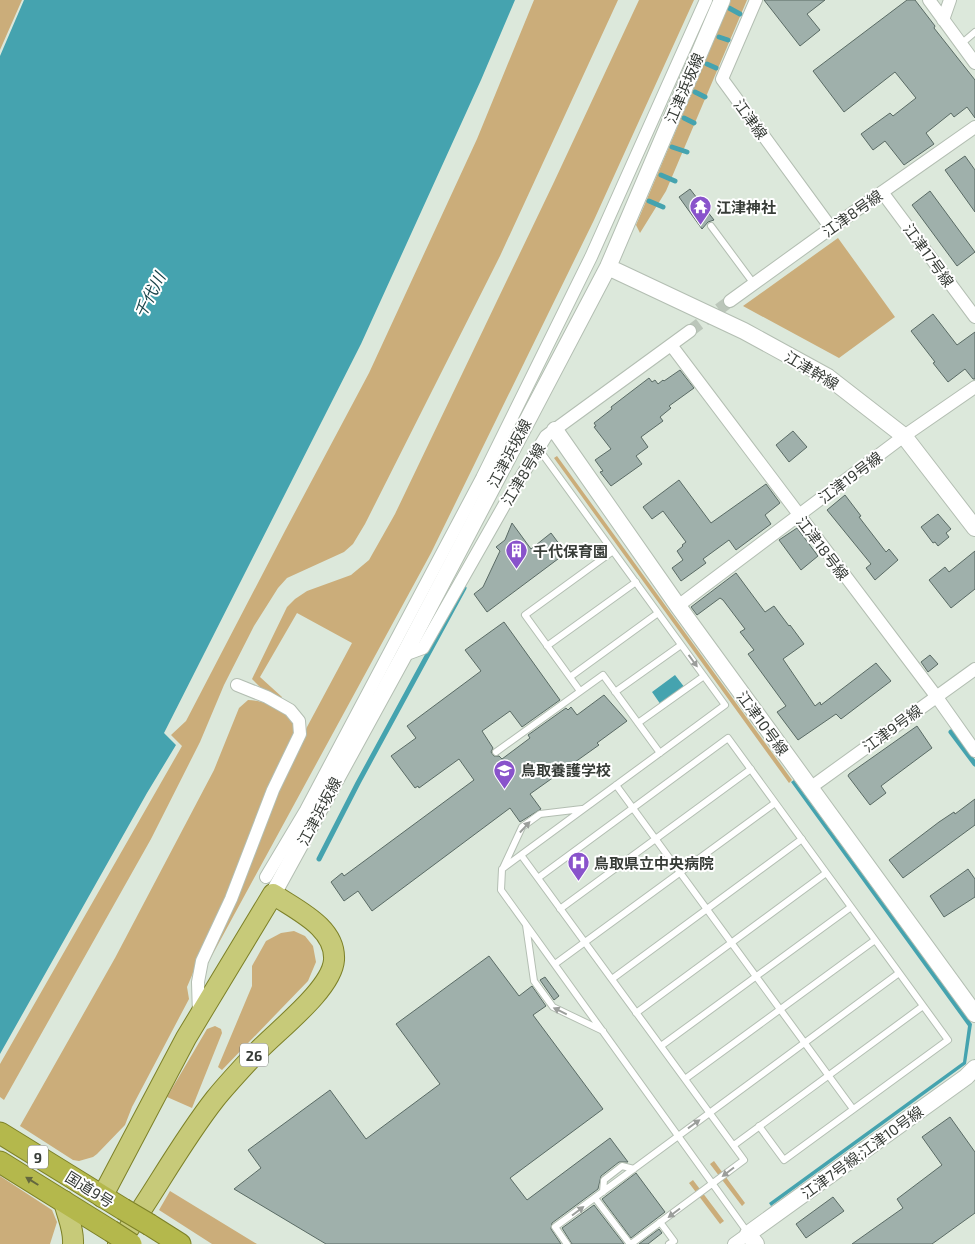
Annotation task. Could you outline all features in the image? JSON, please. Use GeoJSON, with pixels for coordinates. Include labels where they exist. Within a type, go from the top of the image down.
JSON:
{"type":"FeatureCollection","features":[{"type":"Feature","properties":{"kind":"highway","name":"国道9号"},"geometry":{"type":"LineString","coordinates":[[0,1134],[180,1244]]}},
{"type":"Feature","properties":{"kind":"highway","name":"国道9号"},"geometry":{"type":"LineString","coordinates":[[0,1162],[121,1239]]}},
{"type":"Feature","properties":{"kind":"main road"},"geometry":{"type":"LineString","coordinates":[[102,1196],[270,886]]}},
{"type":"Feature","properties":{"kind":"main road","name":"26"},"geometry":{"type":"LineString","coordinates":[[121,1239],[214,1100],[261,1048],[318,992],[330,975],[334,954],[326,934],[270,886]]}},
{"type":"Feature","properties":{"kind":"main road"},"geometry":{"type":"LineString","coordinates":[[64,1201],[66,1214],[73,1231],[73,1244]]}},
{"type":"Feature","properties":{"kind":"street"},"geometry":{"type":"LineString","coordinates":[[270,886],[306,810],[482,478],[590,257],[706,0]]}},
{"type":"Feature","properties":{"kind":"street","name":"江津浜坂線"},"geometry":{"type":"LineString","coordinates":[[270,886],[404,655],[608,267],[722,0]]}},
{"type":"Feature","properties":{"kind":"street","name":"江津線"},"geometry":{"type":"LineString","coordinates":[[756,0],[722,79],[831,228]]}},
{"type":"Feature","properties":{"kind":"street"},"geometry":{"type":"LineString","coordinates":[[929,0],[975,63]]}},
{"type":"Feature","properties":{"kind":"street"},"geometry":{"type":"LineString","coordinates":[[943,20],[950,0]]}},
{"type":"Feature","properties":{"kind":"street","name":"江津8号線"},"geometry":{"type":"LineString","coordinates":[[730,301],[975,127]]}},
{"type":"Feature","properties":{"kind":"street","name":"江津17号線"},"geometry":{"type":"LineString","coordinates":[[882,192],[975,317]]}},
{"type":"Feature","properties":{"kind":"street","name":"江津幹線"},"geometry":{"type":"LineString","coordinates":[[608,267],[744,331],[828,378],[904,436],[975,528]]}},
{"type":"Feature","properties":{"kind":"street","name":"江津8号線"},"geometry":{"type":"LineString","coordinates":[[404,655],[423,648],[546,436],[690,331]]}},
{"type":"Feature","properties":{"kind":"street","name":"江津18号線"},"geometry":{"type":"LineString","coordinates":[[671,345],[936,696],[975,751]]}},
{"type":"Feature","properties":{"kind":"street","name":"江津19号線"},"geometry":{"type":"LineString","coordinates":[[678,606],[904,436],[975,387]]}},
{"type":"Feature","properties":{"kind":"street","name":"江津10号線"},"geometry":{"type":"LineString","coordinates":[[555,430],[678,606],[975,1014]]}},
{"type":"Feature","properties":{"kind":"street","name":"江津9号線"},"geometry":{"type":"LineString","coordinates":[[810,788],[975,669]]}},
{"type":"Feature","properties":{"kind":"street"},"geometry":{"type":"LineString","coordinates":[[199,1017],[198,982],[202,961],[230,899],[273,790],[300,734],[299,720],[290,710],[267,697],[237,685]]}},
{"type":"Feature","properties":{"kind":"street","name":"江津7号線;江津10号線"},"geometry":{"type":"LineString","coordinates":[[752,1239],[966,1077],[975,1068]]}},
{"type":"Feature","properties":{"kind":"street"},"geometry":{"type":"LineString","coordinates":[[734,1244],[752,1239]]}},
{"type":"Feature","properties":{"kind":"lane"},"geometry":{"type":"LineString","coordinates":[[961,44],[975,32]]}},
{"type":"Feature","properties":{"kind":"lane"},"geometry":{"type":"LineString","coordinates":[[711,226],[754,284]]}},
{"type":"Feature","properties":{"kind":"lane"},"geometry":{"type":"LineString","coordinates":[[502,869],[725,705],[538,448]]}},
{"type":"Feature","properties":{"kind":"lane"},"geometry":{"type":"LineString","coordinates":[[580,691],[525,615],[613,551]]}},
{"type":"Feature","properties":{"kind":"lane"},"geometry":{"type":"LineString","coordinates":[[548,646],[636,582]]}},
{"type":"Feature","properties":{"kind":"lane"},"geometry":{"type":"LineString","coordinates":[[570,677],[658,613]]}},
{"type":"Feature","properties":{"kind":"lane"},"geometry":{"type":"LineString","coordinates":[[616,692],[681,644]]}},
{"type":"Feature","properties":{"kind":"lane"},"geometry":{"type":"LineString","coordinates":[[496,752],[603,675],[660,753]]}},
{"type":"Feature","properties":{"kind":"lane"},"geometry":{"type":"LineString","coordinates":[[638,724],[704,676]]}},
{"type":"Feature","properties":{"kind":"lane"},"geometry":{"type":"LineString","coordinates":[[538,878],[728,738],[948,1040],[784,1160],[760,1126]]}},
{"type":"Feature","properties":{"kind":"lane"},"geometry":{"type":"LineString","coordinates":[[560,909],[751,769]]}},
{"type":"Feature","properties":{"kind":"lane"},"geometry":{"type":"LineString","coordinates":[[616,785],[853,1109]]}},
{"type":"Feature","properties":{"kind":"lane"},"geometry":{"type":"LineString","coordinates":[[555,964],[775,802]]}},
{"type":"Feature","properties":{"kind":"lane"},"geometry":{"type":"LineString","coordinates":[[583,809],[540,814],[522,827],[502,869],[501,890],[752,1239]]}},
{"type":"Feature","properties":{"kind":"lane"},"geometry":{"type":"LineString","coordinates":[[612,979],[802,839]]}},
{"type":"Feature","properties":{"kind":"lane"},"geometry":{"type":"LineString","coordinates":[[521,855],[744,1160],[631,1244],[595,1198]]}},
{"type":"Feature","properties":{"kind":"lane"},"geometry":{"type":"LineString","coordinates":[[636,1013],[826,873]]}},
{"type":"Feature","properties":{"kind":"lane"},"geometry":{"type":"LineString","coordinates":[[661,1046],[851,907]]}},
{"type":"Feature","properties":{"kind":"lane"},"geometry":{"type":"LineString","coordinates":[[526,924],[534,981],[553,1007],[604,1031]]}},
{"type":"Feature","properties":{"kind":"lane"},"geometry":{"type":"LineString","coordinates":[[685,1079],[875,940]]}},
{"type":"Feature","properties":{"kind":"lane"},"geometry":{"type":"LineString","coordinates":[[568,1244],[555,1227],[899,974]]}},
{"type":"Feature","properties":{"kind":"lane"},"geometry":{"type":"LineString","coordinates":[[734,1145],[923,1006]]}},
{"type":"Feature","properties":{"kind":"lane"},"geometry":{"type":"LineString","coordinates":[[660,1222],[674,1240],[669,1244]]}},
{"type":"Feature","properties":{"kind":"shaded area"},"geometry":{"type":"Polygon","coordinates":[[[0,0],[22,0],[0,50],[0,0]]]}},
{"type":"Feature","properties":{"kind":"shaded area"},"geometry":{"type":"Polygon","coordinates":[[[534,0],[618,0],[500,256],[365,524],[353,544],[344,552],[287,578],[278,588],[254,626],[224,685],[200,742],[151,839],[4,1100],[0,1097],[0,1064],[182,746],[171,735],[186,721],[369,373],[477,139],[534,0]]]}},
{"type":"Feature","properties":{"kind":"shaded area"},"geometry":{"type":"Polygon","coordinates":[[[639,0],[694,0],[594,220],[431,553],[203,972],[307,727],[352,643],[297,613],[260,677],[282,697],[281,700],[263,690],[252,679],[287,607],[307,591],[351,575],[369,560],[395,514],[639,0]]]}},
{"type":"Feature","properties":{"kind":"shaded area"},"geometry":{"type":"Polygon","coordinates":[[[731,0],[747,0],[666,191],[640,233],[636,225],[731,0]]]}},
{"type":"Feature","properties":{"kind":"shaded area"},"geometry":{"type":"Polygon","coordinates":[[[838,238],[895,317],[839,358],[743,306],[838,238]]]}},
{"type":"Feature","properties":{"kind":"shaded area"},"geometry":{"type":"Polygon","coordinates":[[[557,456],[792,780],[789,783],[554,458],[557,456]]]}},
{"type":"Feature","properties":{"kind":"shaded area"},"geometry":{"type":"Polygon","coordinates":[[[248,700],[271,704],[285,712],[294,723],[296,731],[187,987],[189,999],[132,1107],[125,1125],[93,1157],[79,1161],[73,1160],[20,1126],[115,958],[214,770],[239,708],[248,700]]]}},
{"type":"Feature","properties":{"kind":"shaded area"},"geometry":{"type":"Polygon","coordinates":[[[294,931],[305,936],[313,946],[316,962],[308,981],[222,1070],[218,1067],[252,986],[252,966],[266,941],[281,933],[294,931]]]}},
{"type":"Feature","properties":{"kind":"shaded area"},"geometry":{"type":"Polygon","coordinates":[[[215,1026],[221,1029],[222,1033],[192,1108],[167,1097],[207,1029],[215,1026]]]}},
{"type":"Feature","properties":{"kind":"shaded area"},"geometry":{"type":"Polygon","coordinates":[[[714,1161],[745,1203],[742,1206],[710,1164],[714,1161]]]}},
{"type":"Feature","properties":{"kind":"shaded area"},"geometry":{"type":"Polygon","coordinates":[[[0,1176],[52,1210],[57,1222],[50,1244],[0,1244],[0,1176]]]}},
{"type":"Feature","properties":{"kind":"shaded area"},"geometry":{"type":"Polygon","coordinates":[[[693,1180],[724,1221],[720,1224],[689,1183],[693,1180]]]}},
{"type":"Feature","properties":{"kind":"shaded area"},"geometry":{"type":"Polygon","coordinates":[[[170,1191],[257,1244],[212,1244],[159,1210],[170,1191]]]}},
{"type":"Feature","properties":{"kind":"water","name":"千代川"},"geometry":{"type":"Polygon","coordinates":[[[24,0],[515,0],[481,80],[361,344],[164,733],[176,745],[0,1054],[0,56],[24,0]]]}},
{"type":"Feature","properties":{"kind":"water"},"geometry":{"type":"Polygon","coordinates":[[[675,675],[685,688],[661,705],[652,692],[675,675]]]}},
{"type":"Feature","properties":{"kind":"water"},"geometry":{"type":"Polygon","coordinates":[[[794,780],[972,1024],[966,1064],[771,1206],[769,1203],[963,1062],[968,1026],[791,782],[794,780]]]}},
{"type":"Feature","properties":{"kind":"building"},"geometry":{"type":"Polygon","coordinates":[[[764,0],[825,0],[807,14],[820,30],[800,46],[764,0]]]}},
{"type":"Feature","properties":{"kind":"building"},"geometry":{"type":"Polygon","coordinates":[[[907,0],[915,0],[935,26],[934,28],[975,80],[975,118],[967,107],[954,117],[951,113],[926,133],[934,144],[904,165],[885,141],[873,150],[861,134],[890,113],[893,116],[916,98],[895,72],[844,112],[813,71],[907,0]]]}},
{"type":"Feature","properties":{"kind":"building"},"geometry":{"type":"Polygon","coordinates":[[[965,156],[975,170],[975,212],[945,170],[965,156]]]}},
{"type":"Feature","properties":{"kind":"building"},"geometry":{"type":"Polygon","coordinates":[[[690,189],[714,220],[708,222],[702,229],[679,197],[690,189]]]}},
{"type":"Feature","properties":{"kind":"building"},"geometry":{"type":"Polygon","coordinates":[[[930,191],[975,252],[957,266],[912,205],[930,191]]]}},
{"type":"Feature","properties":{"kind":"building"},"geometry":{"type":"Polygon","coordinates":[[[933,314],[957,345],[975,332],[975,379],[965,369],[948,382],[911,331],[933,314]]]}},
{"type":"Feature","properties":{"kind":"building"},"geometry":{"type":"Polygon","coordinates":[[[680,370],[694,388],[669,406],[671,408],[660,417],[663,421],[641,437],[648,447],[636,456],[642,464],[611,486],[600,472],[603,471],[595,460],[611,449],[594,427],[596,426],[594,423],[612,409],[611,407],[649,378],[652,382],[655,380],[658,384],[680,370]]]}},
{"type":"Feature","properties":{"kind":"building"},"geometry":{"type":"Polygon","coordinates":[[[793,431],[807,447],[789,462],[776,445],[793,431]]]}},
{"type":"Feature","properties":{"kind":"building"},"geometry":{"type":"Polygon","coordinates":[[[679,480],[711,523],[766,484],[780,503],[765,515],[771,524],[736,550],[729,540],[703,559],[706,563],[681,581],[672,568],[683,560],[677,551],[686,542],[663,511],[652,519],[643,507],[679,480]]]}},
{"type":"Feature","properties":{"kind":"building"},"geometry":{"type":"Polygon","coordinates":[[[845,495],[886,552],[889,549],[898,560],[875,580],[866,568],[871,564],[827,510],[845,495]]]}},
{"type":"Feature","properties":{"kind":"building"},"geometry":{"type":"Polygon","coordinates":[[[938,514],[951,529],[946,533],[949,537],[938,546],[935,542],[933,543],[921,527],[938,514]]]}},
{"type":"Feature","properties":{"kind":"building","name":"千代保育園"},"geometry":{"type":"Polygon","coordinates":[[[512,523],[531,549],[551,533],[566,553],[487,612],[474,594],[483,587],[500,551],[496,547],[505,540],[512,523]]]}},
{"type":"Feature","properties":{"kind":"building"},"geometry":{"type":"Polygon","coordinates":[[[797,528],[818,556],[801,570],[779,540],[797,528]]]}},
{"type":"Feature","properties":{"kind":"building"},"geometry":{"type":"Polygon","coordinates":[[[975,551],[975,589],[951,608],[929,580],[945,567],[949,572],[975,551]]]}},
{"type":"Feature","properties":{"kind":"building"},"geometry":{"type":"Polygon","coordinates":[[[736,573],[765,612],[774,606],[804,644],[783,659],[815,706],[820,702],[821,705],[876,663],[891,681],[841,719],[836,714],[798,740],[777,712],[786,706],[748,654],[754,650],[740,632],[745,629],[723,600],[720,598],[697,615],[691,607],[736,573]]]}},
{"type":"Feature","properties":{"kind":"building"},"geometry":{"type":"Polygon","coordinates":[[[504,622],[560,700],[522,727],[510,711],[482,731],[493,748],[491,752],[494,756],[499,756],[502,759],[530,738],[528,735],[566,708],[568,710],[571,707],[577,715],[604,695],[627,721],[597,743],[599,745],[530,794],[541,809],[520,822],[510,808],[372,911],[358,891],[344,901],[331,882],[342,873],[344,876],[474,780],[459,759],[419,788],[418,786],[415,788],[391,756],[416,738],[407,726],[481,671],[465,650],[504,622]]]}},
{"type":"Feature","properties":{"kind":"building"},"geometry":{"type":"Polygon","coordinates":[[[930,655],[938,664],[928,672],[921,662],[930,655]]]}},
{"type":"Feature","properties":{"kind":"building"},"geometry":{"type":"Polygon","coordinates":[[[917,726],[932,748],[881,786],[886,793],[870,805],[848,776],[849,774],[917,726]]]}},
{"type":"Feature","properties":{"kind":"building"},"geometry":{"type":"Polygon","coordinates":[[[975,799],[975,825],[903,878],[889,860],[939,822],[954,812],[955,814],[975,799]]]}},
{"type":"Feature","properties":{"kind":"building"},"geometry":{"type":"Polygon","coordinates":[[[968,869],[975,879],[975,897],[944,917],[930,896],[968,869]]]}},
{"type":"Feature","properties":{"kind":"building"},"geometry":{"type":"Polygon","coordinates":[[[489,956],[519,996],[532,986],[546,1006],[533,1015],[603,1109],[510,1178],[527,1200],[610,1138],[628,1162],[619,1162],[601,1176],[598,1189],[552,1223],[551,1229],[561,1244],[326,1244],[234,1189],[261,1168],[248,1150],[330,1090],[366,1139],[440,1084],[396,1024],[489,956]]]}},
{"type":"Feature","properties":{"kind":"building"},"geometry":{"type":"Polygon","coordinates":[[[545,977],[559,996],[554,1000],[540,980],[545,977]]]}},
{"type":"Feature","properties":{"kind":"building"},"geometry":{"type":"Polygon","coordinates":[[[950,1117],[975,1152],[975,1213],[932,1244],[852,1244],[903,1208],[897,1199],[942,1165],[922,1137],[950,1117]]]}},
{"type":"Feature","properties":{"kind":"building"},"geometry":{"type":"Polygon","coordinates":[[[636,1173],[665,1212],[631,1238],[602,1199],[636,1173]]]}},
{"type":"Feature","properties":{"kind":"building"},"geometry":{"type":"Polygon","coordinates":[[[833,1197],[844,1211],[806,1238],[796,1224],[833,1197]]]}},
{"type":"Feature","properties":{"kind":"building"},"geometry":{"type":"Polygon","coordinates":[[[594,1205],[624,1244],[572,1244],[562,1228],[594,1205]]]}},
{"type":"Feature","properties":{"kind":"building"},"geometry":{"type":"Polygon","coordinates":[[[659,1229],[662,1233],[648,1244],[639,1244],[659,1229]]]}},
{"type":"Feature","properties":{"kind":"waterway"},"geometry":{"type":"LineString","coordinates":[[729,8],[740,14]]}},
{"type":"Feature","properties":{"kind":"waterway"},"geometry":{"type":"LineString","coordinates":[[719,37],[728,40]]}},
{"type":"Feature","properties":{"kind":"waterway"},"geometry":{"type":"LineString","coordinates":[[707,64],[716,68]]}},
{"type":"Feature","properties":{"kind":"waterway"},"geometry":{"type":"LineString","coordinates":[[695,92],[705,97]]}},
{"type":"Feature","properties":{"kind":"waterway"},"geometry":{"type":"LineString","coordinates":[[684,118],[694,123]]}},
{"type":"Feature","properties":{"kind":"waterway"},"geometry":{"type":"LineString","coordinates":[[672,147],[687,152]]}},
{"type":"Feature","properties":{"kind":"waterway"},"geometry":{"type":"LineString","coordinates":[[661,175],[675,181]]}},
{"type":"Feature","properties":{"kind":"waterway"},"geometry":{"type":"LineString","coordinates":[[649,201],[663,207]]}},
{"type":"Feature","properties":{"kind":"waterway"},"geometry":{"type":"LineString","coordinates":[[319,859],[464,588]]}},
{"type":"Feature","properties":{"kind":"waterway"},"geometry":{"type":"LineString","coordinates":[[951,732],[975,764]]}},
{"type":"Feature","properties":{"kind":"tunnel"},"geometry":{"type":"LineString","coordinates":[[690,331],[730,301]]}},
{"type":"Feature","properties":{"kind":"place","name":"江津神社"},"geometry":{"type":"Point","coordinates":[700,226]}},
{"type":"Feature","properties":{"kind":"place","name":"千代保育園"},"geometry":{"type":"Point","coordinates":[517,570]}},
{"type":"Feature","properties":{"kind":"place","name":"鳥取養護学校"},"geometry":{"type":"Point","coordinates":[505,789]}},
{"type":"Feature","properties":{"kind":"place","name":"鳥取県立中央病院"},"geometry":{"type":"Point","coordinates":[578,882]}}]}
